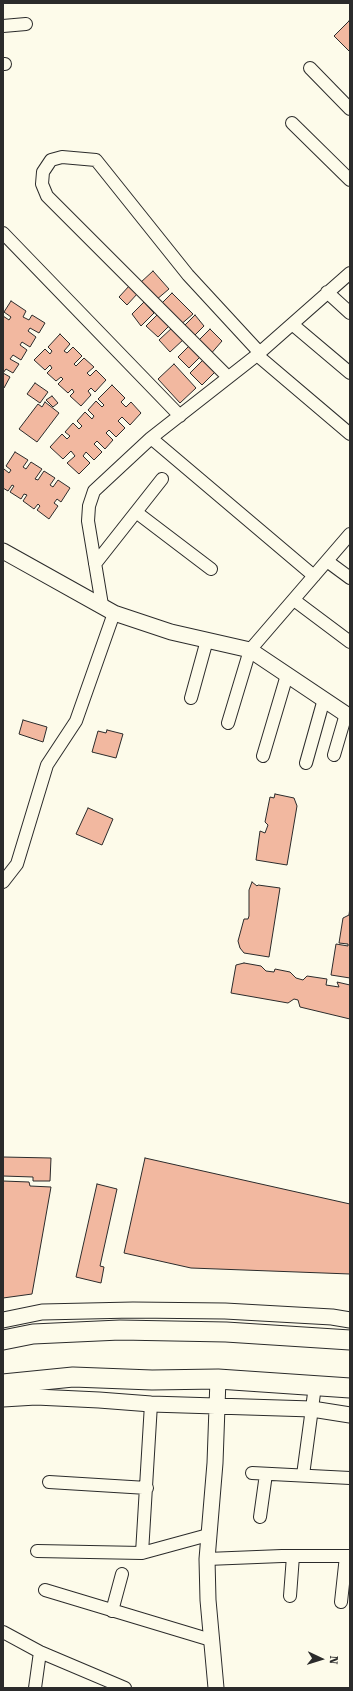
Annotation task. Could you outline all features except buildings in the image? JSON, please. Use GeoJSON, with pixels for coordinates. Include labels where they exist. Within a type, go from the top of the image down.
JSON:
{"type":"FeatureCollection","features":[{"type":"Feature","properties":{"kind":"main road"},"geometry":{"type":"LineString","coordinates":[[3,1340],[33,1334],[120,1330],[226,1332],[350,1340]]}},
{"type":"Feature","properties":{"kind":"main road"},"geometry":{"type":"LineString","coordinates":[[3,1384],[72,1377],[152,1380],[218,1379],[350,1388]]}},
{"type":"Feature","properties":{"kind":"street"},"geometry":{"type":"LineString","coordinates":[[3,26],[26,24]]}},
{"type":"Feature","properties":{"kind":"street"},"geometry":{"type":"LineString","coordinates":[[310,68],[350,109]]}},
{"type":"Feature","properties":{"kind":"street"},"geometry":{"type":"LineString","coordinates":[[292,123],[350,180]]}},
{"type":"Feature","properties":{"kind":"street"},"geometry":{"type":"LineString","coordinates":[[228,377],[47,196],[42,184],[43,172],[51,160],[62,157],[96,160],[188,275],[259,354],[350,434]]}},
{"type":"Feature","properties":{"kind":"street"},"geometry":{"type":"LineString","coordinates":[[3,234],[180,416]]}},
{"type":"Feature","properties":{"kind":"street"},"geometry":{"type":"LineString","coordinates":[[3,882],[17,864],[48,765],[76,722],[108,609],[95,564],[88,521],[89,506],[94,491],[151,438],[259,354],[350,273]]}},
{"type":"Feature","properties":{"kind":"street"},"geometry":{"type":"LineString","coordinates":[[327,292],[350,313]]}},
{"type":"Feature","properties":{"kind":"street"},"geometry":{"type":"LineString","coordinates":[[292,324],[350,373]]}},
{"type":"Feature","properties":{"kind":"street"},"geometry":{"type":"LineString","coordinates":[[151,438],[314,576]]}},
{"type":"Feature","properties":{"kind":"street"},"geometry":{"type":"LineString","coordinates":[[95,564],[162,479]]}},
{"type":"Feature","properties":{"kind":"street"},"geometry":{"type":"LineString","coordinates":[[136,512],[211,569]]}},
{"type":"Feature","properties":{"kind":"street"},"geometry":{"type":"LineString","coordinates":[[228,723],[250,650],[350,534]]}},
{"type":"Feature","properties":{"kind":"street"},"geometry":{"type":"LineString","coordinates":[[3,551],[108,609],[171,632],[250,650],[348,716],[334,755]]}},
{"type":"Feature","properties":{"kind":"street"},"geometry":{"type":"LineString","coordinates":[[328,561],[350,578]]}},
{"type":"Feature","properties":{"kind":"street"},"geometry":{"type":"LineString","coordinates":[[294,600],[350,642]]}},
{"type":"Feature","properties":{"kind":"street"},"geometry":{"type":"LineString","coordinates":[[190,698],[206,640]]}},
{"type":"Feature","properties":{"kind":"street"},"geometry":{"type":"LineString","coordinates":[[263,756],[287,675]]}},
{"type":"Feature","properties":{"kind":"street"},"geometry":{"type":"LineString","coordinates":[[306,763],[324,699]]}},
{"type":"Feature","properties":{"kind":"street"},"geometry":{"type":"LineString","coordinates":[[77,1332],[78,1311]]}},
{"type":"Feature","properties":{"kind":"street"},"geometry":{"type":"LineString","coordinates":[[3,1320],[42,1312],[78,1311],[225,1311],[332,1317],[350,1320]]}},
{"type":"Feature","properties":{"kind":"street"},"geometry":{"type":"LineString","coordinates":[[216,1688],[208,1600],[207,1558],[215,1463],[218,1379]]}},
{"type":"Feature","properties":{"kind":"street"},"geometry":{"type":"LineString","coordinates":[[303,1475],[315,1386]]}},
{"type":"Feature","properties":{"kind":"street"},"geometry":{"type":"LineString","coordinates":[[3,1399],[36,1397],[151,1404],[312,1410],[350,1415]]}},
{"type":"Feature","properties":{"kind":"street"},"geometry":{"type":"LineString","coordinates":[[142,1553],[151,1404]]}},
{"type":"Feature","properties":{"kind":"street"},"geometry":{"type":"LineString","coordinates":[[252,1473],[350,1478]]}},
{"type":"Feature","properties":{"kind":"street"},"geometry":{"type":"LineString","coordinates":[[260,1517],[266,1474]]}},
{"type":"Feature","properties":{"kind":"street"},"geometry":{"type":"LineString","coordinates":[[49,1482],[147,1488]]}},
{"type":"Feature","properties":{"kind":"street"},"geometry":{"type":"LineString","coordinates":[[37,1551],[142,1553],[208,1535]]}},
{"type":"Feature","properties":{"kind":"street"},"geometry":{"type":"LineString","coordinates":[[290,1596],[294,1556]]}},
{"type":"Feature","properties":{"kind":"street"},"geometry":{"type":"LineString","coordinates":[[207,1558],[348,1556],[341,1602]]}},
{"type":"Feature","properties":{"kind":"street"},"geometry":{"type":"LineString","coordinates":[[112,1611],[122,1574]]}},
{"type":"Feature","properties":{"kind":"street"},"geometry":{"type":"LineString","coordinates":[[45,1590],[211,1640]]}},
{"type":"Feature","properties":{"kind":"street"},"geometry":{"type":"LineString","coordinates":[[3,1632],[40,1652],[124,1688]]}},
{"type":"Feature","properties":{"kind":"street"},"geometry":{"type":"LineString","coordinates":[[35,1688],[40,1652]]}}]}
